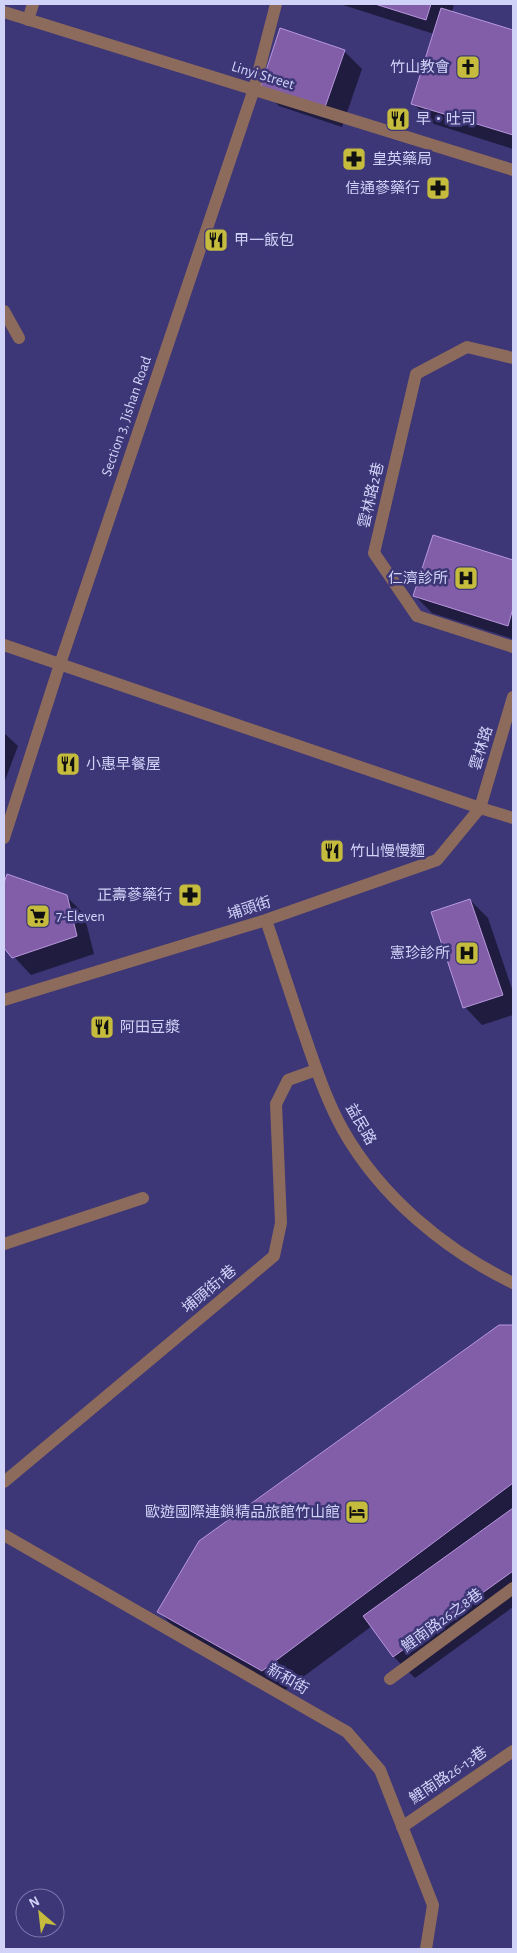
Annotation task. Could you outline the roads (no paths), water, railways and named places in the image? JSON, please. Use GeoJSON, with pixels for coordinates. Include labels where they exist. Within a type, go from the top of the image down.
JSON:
{"type":"FeatureCollection","features":[{"type":"Feature","properties":{"kind":"street"},"geometry":{"type":"LineString","coordinates":[[28,20],[33,4]]}},
{"type":"Feature","properties":{"kind":"street","name":"Section 3, Jishan Road"},"geometry":{"type":"LineString","coordinates":[[4,838],[60,664],[254,88],[276,4]]}},
{"type":"Feature","properties":{"kind":"street","name":"Linyi Street"},"geometry":{"type":"LineString","coordinates":[[4,12],[254,88],[513,170]]}},
{"type":"Feature","properties":{"kind":"street"},"geometry":{"type":"LineString","coordinates":[[4,311],[19,338]]}},
{"type":"Feature","properties":{"kind":"street","name":"雲林路2巷"},"geometry":{"type":"LineString","coordinates":[[513,358],[467,347],[416,374],[374,553],[417,616],[513,647]]}},
{"type":"Feature","properties":{"kind":"street"},"geometry":{"type":"LineString","coordinates":[[4,645],[513,818]]}},
{"type":"Feature","properties":{"kind":"street","name":"雲林路"},"geometry":{"type":"LineString","coordinates":[[480,808],[513,697]]}},
{"type":"Feature","properties":{"kind":"street","name":"埔頭街"},"geometry":{"type":"LineString","coordinates":[[4,1000],[266,920],[437,860],[480,808]]}},
{"type":"Feature","properties":{"kind":"street","name":"益民路"},"geometry":{"type":"LineString","coordinates":[[266,920],[316,1070],[343,1130],[364,1162],[388,1191],[445,1242],[477,1264],[513,1283]]}},
{"type":"Feature","properties":{"kind":"street","name":"埔頭街1巷"},"geometry":{"type":"LineString","coordinates":[[4,1482],[274,1256],[282,1223],[276,1104],[288,1080],[316,1070]]}},
{"type":"Feature","properties":{"kind":"street"},"geometry":{"type":"LineString","coordinates":[[4,1244],[143,1198]]}},
{"type":"Feature","properties":{"kind":"street","name":"新和街"},"geometry":{"type":"LineString","coordinates":[[4,1535],[347,1732],[380,1770],[433,1905],[426,1949]]}},
{"type":"Feature","properties":{"kind":"street","name":"鯉南路26之8巷"},"geometry":{"type":"LineString","coordinates":[[390,1679],[513,1588]]}},
{"type":"Feature","properties":{"kind":"street","name":"鯉南路26-13巷"},"geometry":{"type":"LineString","coordinates":[[402,1826],[513,1751]]}},
{"type":"Feature","properties":{"kind":"place","name":"竹山教會"},"geometry":{"type":"Point","coordinates":[468,67]}},
{"type":"Feature","properties":{"kind":"place","name":"早‧吐司"},"geometry":{"type":"Point","coordinates":[398,119]}},
{"type":"Feature","properties":{"kind":"place","name":"皇英藥局"},"geometry":{"type":"Point","coordinates":[354,159]}},
{"type":"Feature","properties":{"kind":"place","name":"信通蔘藥行"},"geometry":{"type":"Point","coordinates":[438,188]}},
{"type":"Feature","properties":{"kind":"place","name":"甲一飯包"},"geometry":{"type":"Point","coordinates":[216,240]}},
{"type":"Feature","properties":{"kind":"place","name":"仁濟診所"},"geometry":{"type":"Point","coordinates":[466,578]}},
{"type":"Feature","properties":{"kind":"place","name":"小惠早餐屋"},"geometry":{"type":"Point","coordinates":[68,764]}},
{"type":"Feature","properties":{"kind":"place","name":"竹山慢慢麵"},"geometry":{"type":"Point","coordinates":[332,851]}},
{"type":"Feature","properties":{"kind":"place","name":"正壽蔘藥行"},"geometry":{"type":"Point","coordinates":[190,895]}},
{"type":"Feature","properties":{"kind":"place","name":"7-Eleven"},"geometry":{"type":"Point","coordinates":[38,916]}},
{"type":"Feature","properties":{"kind":"place","name":"憲珍診所"},"geometry":{"type":"Point","coordinates":[467,953]}},
{"type":"Feature","properties":{"kind":"place","name":"阿田豆漿"},"geometry":{"type":"Point","coordinates":[102,1027]}},
{"type":"Feature","properties":{"kind":"place","name":"歐遊國際連鎖精品旅館竹山館"},"geometry":{"type":"Point","coordinates":[357,1512]}}]}
